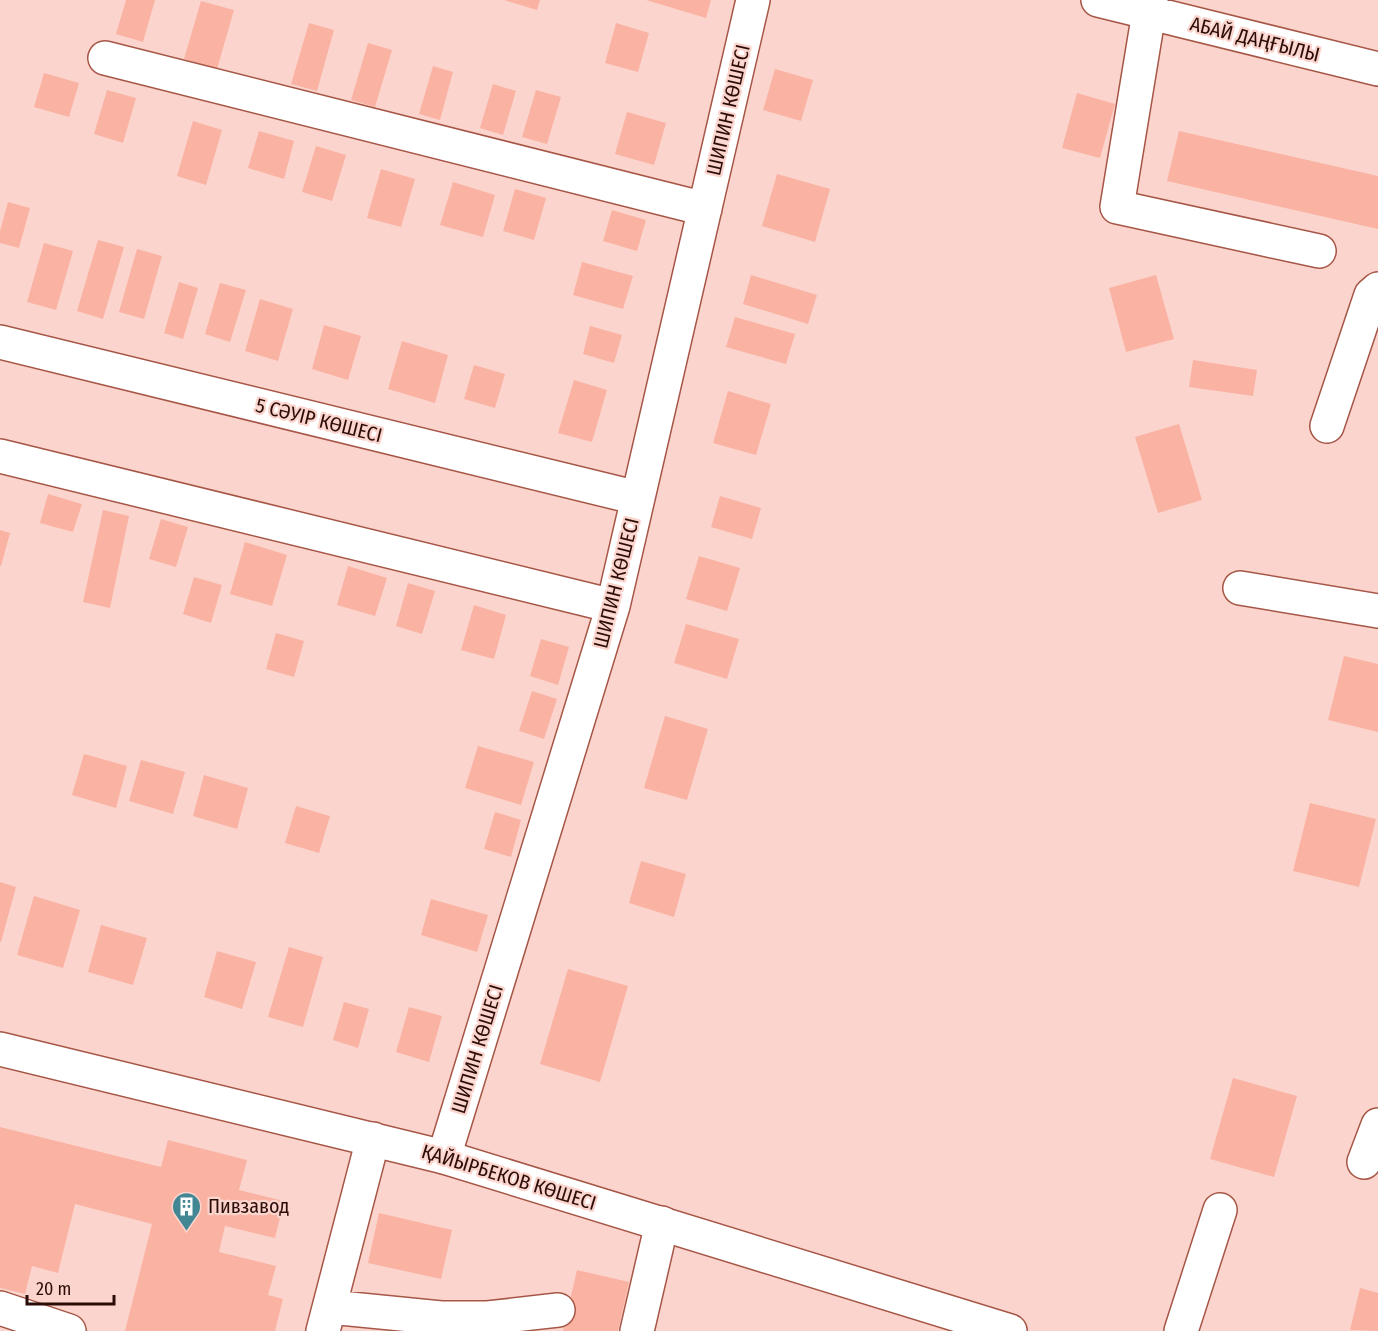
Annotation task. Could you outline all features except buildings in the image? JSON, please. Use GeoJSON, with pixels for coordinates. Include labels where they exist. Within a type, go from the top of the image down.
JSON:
{"type":"FeatureCollection","features":[{"type":"Feature","properties":{"kind":"street","name":"ШИПИН КӨШЕСІ"},"geometry":{"type":"LineString","coordinates":[[444,1156],[613,606],[753,0]]}},
{"type":"Feature","properties":{"kind":"street","name":"АБАЙ ДАҢҒЫЛЫ"},"geometry":{"type":"LineString","coordinates":[[1098,0],[1150,6],[1378,69]]}},
{"type":"Feature","properties":{"kind":"street"},"geometry":{"type":"LineString","coordinates":[[1150,6],[1117,207],[1319,251]]}},
{"type":"Feature","properties":{"kind":"street"},"geometry":{"type":"LineString","coordinates":[[105,58],[705,209]]}},
{"type":"Feature","properties":{"kind":"street"},"geometry":{"type":"LineString","coordinates":[[1327,426],[1371,295],[1378,289]]}},
{"type":"Feature","properties":{"kind":"street","name":"5 СӘУІР КӨШЕСІ"},"geometry":{"type":"LineString","coordinates":[[0,342],[638,498]]}},
{"type":"Feature","properties":{"kind":"street"},"geometry":{"type":"LineString","coordinates":[[0,456],[613,606]]}},
{"type":"Feature","properties":{"kind":"street"},"geometry":{"type":"LineString","coordinates":[[1240,588],[1378,611]]}},
{"type":"Feature","properties":{"kind":"street","name":"ҚАЙЫРБЕКОВ КӨШЕСІ"},"geometry":{"type":"LineString","coordinates":[[0,1049],[444,1156],[1002,1330]]}},
{"type":"Feature","properties":{"kind":"street"},"geometry":{"type":"LineString","coordinates":[[1364,1162],[1378,1125]]}},
{"type":"Feature","properties":{"kind":"street"},"geometry":{"type":"LineString","coordinates":[[373,1139],[327,1319],[488,1318],[558,1310]]}},
{"type":"Feature","properties":{"kind":"street"},"geometry":{"type":"LineString","coordinates":[[1181,1331],[1221,1210]]}},
{"type":"Feature","properties":{"kind":"street"},"geometry":{"type":"LineString","coordinates":[[637,1331],[662,1224]]}},
{"type":"Feature","properties":{"kind":"street"},"geometry":{"type":"LineString","coordinates":[[0,1308],[69,1331]]}},
{"type":"Feature","properties":{"kind":"place","name":"Пивзавод"},"geometry":{"type":"Point","coordinates":[187,1232]}}]}
